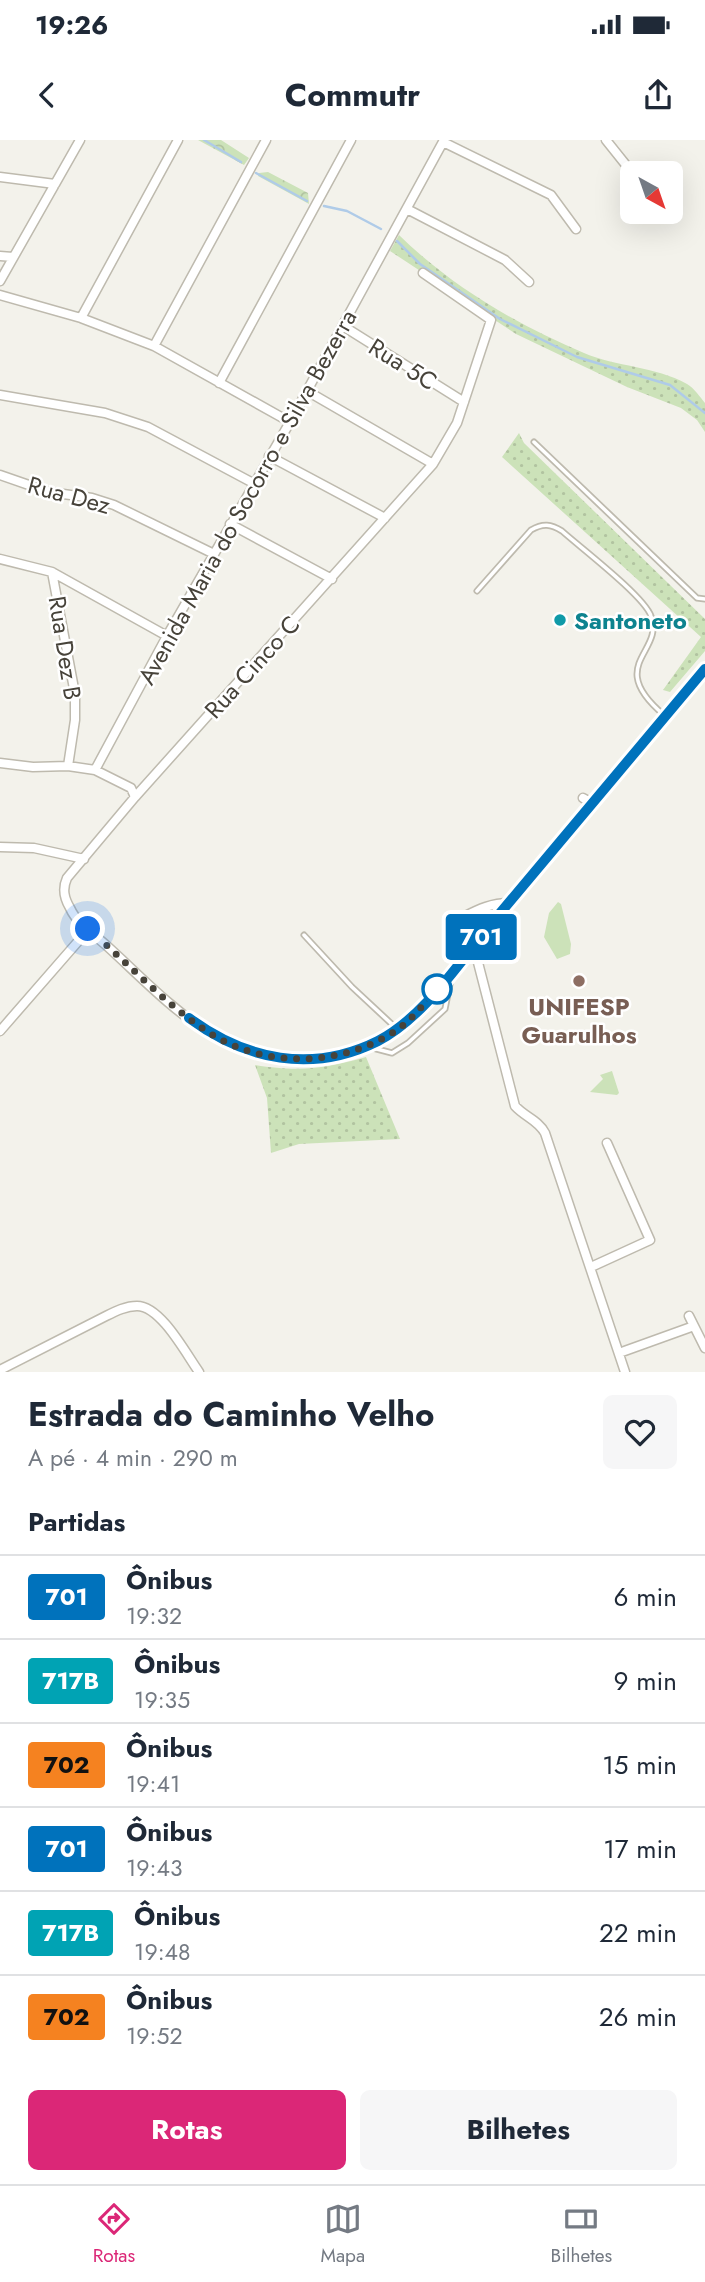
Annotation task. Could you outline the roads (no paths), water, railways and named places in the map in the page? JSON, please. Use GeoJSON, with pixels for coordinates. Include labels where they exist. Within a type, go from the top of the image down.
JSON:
{"type":"FeatureCollection","features":[{"type":"Feature","properties":{"kind":"street"},"geometry":{"type":"LineString","coordinates":[[0,281],[80,140]]}},
{"type":"Feature","properties":{"kind":"street"},"geometry":{"type":"LineString","coordinates":[[81,318],[178,140]]}},
{"type":"Feature","properties":{"kind":"street"},"geometry":{"type":"LineString","coordinates":[[154,346],[266,140]]}},
{"type":"Feature","properties":{"kind":"street"},"geometry":{"type":"LineString","coordinates":[[219,383],[351,140]]}},
{"type":"Feature","properties":{"kind":"street"},"geometry":{"type":"LineString","coordinates":[[606,140],[622,161]]}},
{"type":"Feature","properties":{"kind":"street"},"geometry":{"type":"LineString","coordinates":[[443,141],[551,195],[576,229]]}},
{"type":"Feature","properties":{"kind":"street","name":"Avenida Maria do Socorro e Silva Bezerra"},"geometry":{"type":"LineString","coordinates":[[95,770],[212,553],[290,422],[443,141]]}},
{"type":"Feature","properties":{"kind":"street"},"geometry":{"type":"LineString","coordinates":[[0,177],[55,184]]}},
{"type":"Feature","properties":{"kind":"street"},"geometry":{"type":"LineString","coordinates":[[407,209],[505,260],[529,282]]}},
{"type":"Feature","properties":{"kind":"street"},"geometry":{"type":"LineString","coordinates":[[0,256],[13,257]]}},
{"type":"Feature","properties":{"kind":"street","name":"Rua Cinco C"},"geometry":{"type":"LineString","coordinates":[[88,929],[70,909],[64,886],[67,878],[135,797],[433,464],[457,423],[491,320],[423,272]]}},
{"type":"Feature","properties":{"kind":"street"},"geometry":{"type":"LineString","coordinates":[[0,295],[81,318],[154,346],[290,422]]}},
{"type":"Feature","properties":{"kind":"street","name":"Rua 5C"},"geometry":{"type":"LineString","coordinates":[[343,326],[464,402]]}},
{"type":"Feature","properties":{"kind":"street"},"geometry":{"type":"LineString","coordinates":[[307,391],[433,464]]}},
{"type":"Feature","properties":{"kind":"street"},"geometry":{"type":"LineString","coordinates":[[0,396],[105,413],[148,428],[253,483]]}},
{"type":"Feature","properties":{"kind":"street"},"geometry":{"type":"LineString","coordinates":[[269,456],[385,518]]}},
{"type":"Feature","properties":{"kind":"street","name":"Rua Dez"},"geometry":{"type":"LineString","coordinates":[[0,475],[49,492],[93,498],[114,505],[212,553]]}},
{"type":"Feature","properties":{"kind":"street"},"geometry":{"type":"LineString","coordinates":[[230,524],[332,579]]}},
{"type":"Feature","properties":{"kind":"street"},"geometry":{"type":"LineString","coordinates":[[0,559],[52,572],[167,636]]}},
{"type":"Feature","properties":{"kind":"street","name":"Rua Dez B"},"geometry":{"type":"LineString","coordinates":[[52,572],[75,694],[75,720],[68,766]]}},
{"type":"Feature","properties":{"kind":"street"},"geometry":{"type":"LineString","coordinates":[[0,1031],[88,929],[189,1018],[228,1043],[250,1052],[303,1060],[366,1046],[411,1018],[474,947],[705,669]]}},
{"type":"Feature","properties":{"kind":"street"},"geometry":{"type":"LineString","coordinates":[[0,763],[95,770],[131,789],[135,797]]}},
{"type":"Feature","properties":{"kind":"street"},"geometry":{"type":"LineString","coordinates":[[583,797],[592,803]]}},
{"type":"Feature","properties":{"kind":"street"},"geometry":{"type":"LineString","coordinates":[[0,846],[34,848],[84,859]]}},
{"type":"Feature","properties":{"kind":"street"},"geometry":{"type":"LineString","coordinates":[[453,922],[493,903],[511,903]]}},
{"type":"Feature","properties":{"kind":"street"},"geometry":{"type":"LineString","coordinates":[[474,947],[515,1106],[540,1125],[545,1133],[625,1372]]}},
{"type":"Feature","properties":{"kind":"street"},"geometry":{"type":"LineString","coordinates":[[591,1267],[650,1240],[607,1143]]}},
{"type":"Feature","properties":{"kind":"street"},"geometry":{"type":"LineString","coordinates":[[1,1371],[114,1312],[140,1306],[156,1313],[164,1321],[199,1372]]}},
{"type":"Feature","properties":{"kind":"street"},"geometry":{"type":"LineString","coordinates":[[689,1316],[705,1348]]}},
{"type":"Feature","properties":{"kind":"street"},"geometry":{"type":"LineString","coordinates":[[619,1353],[694,1326]]}},
{"type":"Feature","properties":{"kind":"lane"},"geometry":{"type":"LineString","coordinates":[[534,442],[697,598],[705,599]]}},
{"type":"Feature","properties":{"kind":"lane"},"geometry":{"type":"LineString","coordinates":[[477,591],[531,530],[540,525],[549,525],[562,531],[646,606],[654,626],[639,660],[636,674],[646,700],[666,716]]}},
{"type":"Feature","properties":{"kind":"lane"},"geometry":{"type":"LineString","coordinates":[[304,935],[352,987],[397,1029]]}},
{"type":"Feature","properties":{"kind":"lane"},"geometry":{"type":"LineString","coordinates":[[366,1046],[392,1053],[408,1043],[445,1009],[452,972]]}},
{"type":"Feature","properties":{"kind":"waterway"},"geometry":{"type":"LineString","coordinates":[[204,140],[241,162]]}},
{"type":"Feature","properties":{"kind":"waterway"},"geometry":{"type":"LineString","coordinates":[[256,173],[307,201]]}},
{"type":"Feature","properties":{"kind":"waterway"},"geometry":{"type":"LineString","coordinates":[[324,206],[347,211],[381,229]]}},
{"type":"Feature","properties":{"kind":"waterway"},"geometry":{"type":"LineString","coordinates":[[397,241],[420,264],[500,319],[577,357],[670,385],[705,413]]}},
{"type":"Feature","properties":{"kind":"place","name":"Santoneto"},"geometry":{"type":"Point","coordinates":[560,620]}},
{"type":"Feature","properties":{"kind":"place","name":"UNIFESP Guarulhos"},"geometry":{"type":"Point","coordinates":[579,981]}}]}
